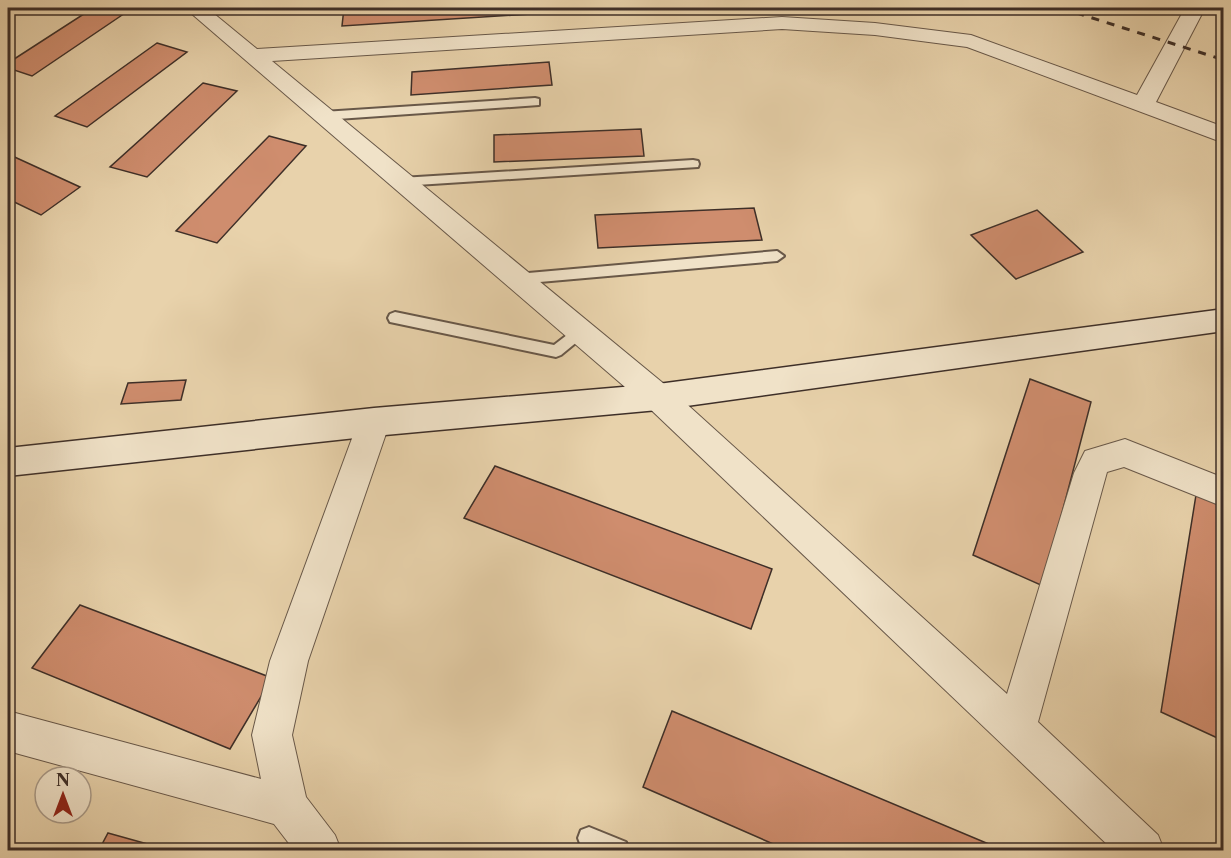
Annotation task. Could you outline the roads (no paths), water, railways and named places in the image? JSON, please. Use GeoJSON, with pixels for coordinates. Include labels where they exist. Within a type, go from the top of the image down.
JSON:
{"type":"FeatureCollection","features":[{"type":"Feature","properties":{"kind":"main road"},"geometry":{"type":"LineString","coordinates":[[8,462],[374,422],[658,397],[1224,320]]}},
{"type":"Feature","properties":{"kind":"street"},"geometry":{"type":"LineString","coordinates":[[8,10],[12,8]]}},
{"type":"Feature","properties":{"kind":"street"},"geometry":{"type":"LineString","coordinates":[[197,9],[230,8]]}},
{"type":"Feature","properties":{"kind":"street"},"geometry":{"type":"LineString","coordinates":[[1143,106],[1195,8]]}},
{"type":"Feature","properties":{"kind":"street"},"geometry":{"type":"LineString","coordinates":[[197,9],[658,397],[1143,850]]}},
{"type":"Feature","properties":{"kind":"street"},"geometry":{"type":"LineString","coordinates":[[686,11],[730,26]]}},
{"type":"Feature","properties":{"kind":"street"},"geometry":{"type":"LineString","coordinates":[[251,56],[782,23],[875,29],[971,41],[1224,136]]}},
{"type":"Feature","properties":{"kind":"street"},"geometry":{"type":"LineString","coordinates":[[320,850],[287,807],[272,735],[289,661],[374,422]]}},
{"type":"Feature","properties":{"kind":"street"},"geometry":{"type":"LineString","coordinates":[[1016,729],[1090,473],[1096,460],[1125,453],[1224,493]]}},
{"type":"Feature","properties":{"kind":"street"},"geometry":{"type":"LineString","coordinates":[[8,731],[287,807]]}},
{"type":"Feature","properties":{"kind":"lane"},"geometry":{"type":"LineString","coordinates":[[323,116],[535,102]]}},
{"type":"Feature","properties":{"kind":"lane"},"geometry":{"type":"LineString","coordinates":[[401,182],[693,164]]}},
{"type":"Feature","properties":{"kind":"lane"},"geometry":{"type":"LineString","coordinates":[[517,279],[777,256]]}},
{"type":"Feature","properties":{"kind":"lane"},"geometry":{"type":"LineString","coordinates":[[395,318],[556,351],[581,333]]}},
{"type":"Feature","properties":{"kind":"lane"},"geometry":{"type":"LineString","coordinates":[[589,838],[618,850]]}},
{"type":"Feature","properties":{"kind":"railway"},"geometry":{"type":"LineString","coordinates":[[1061,8],[1224,60]]}}]}
